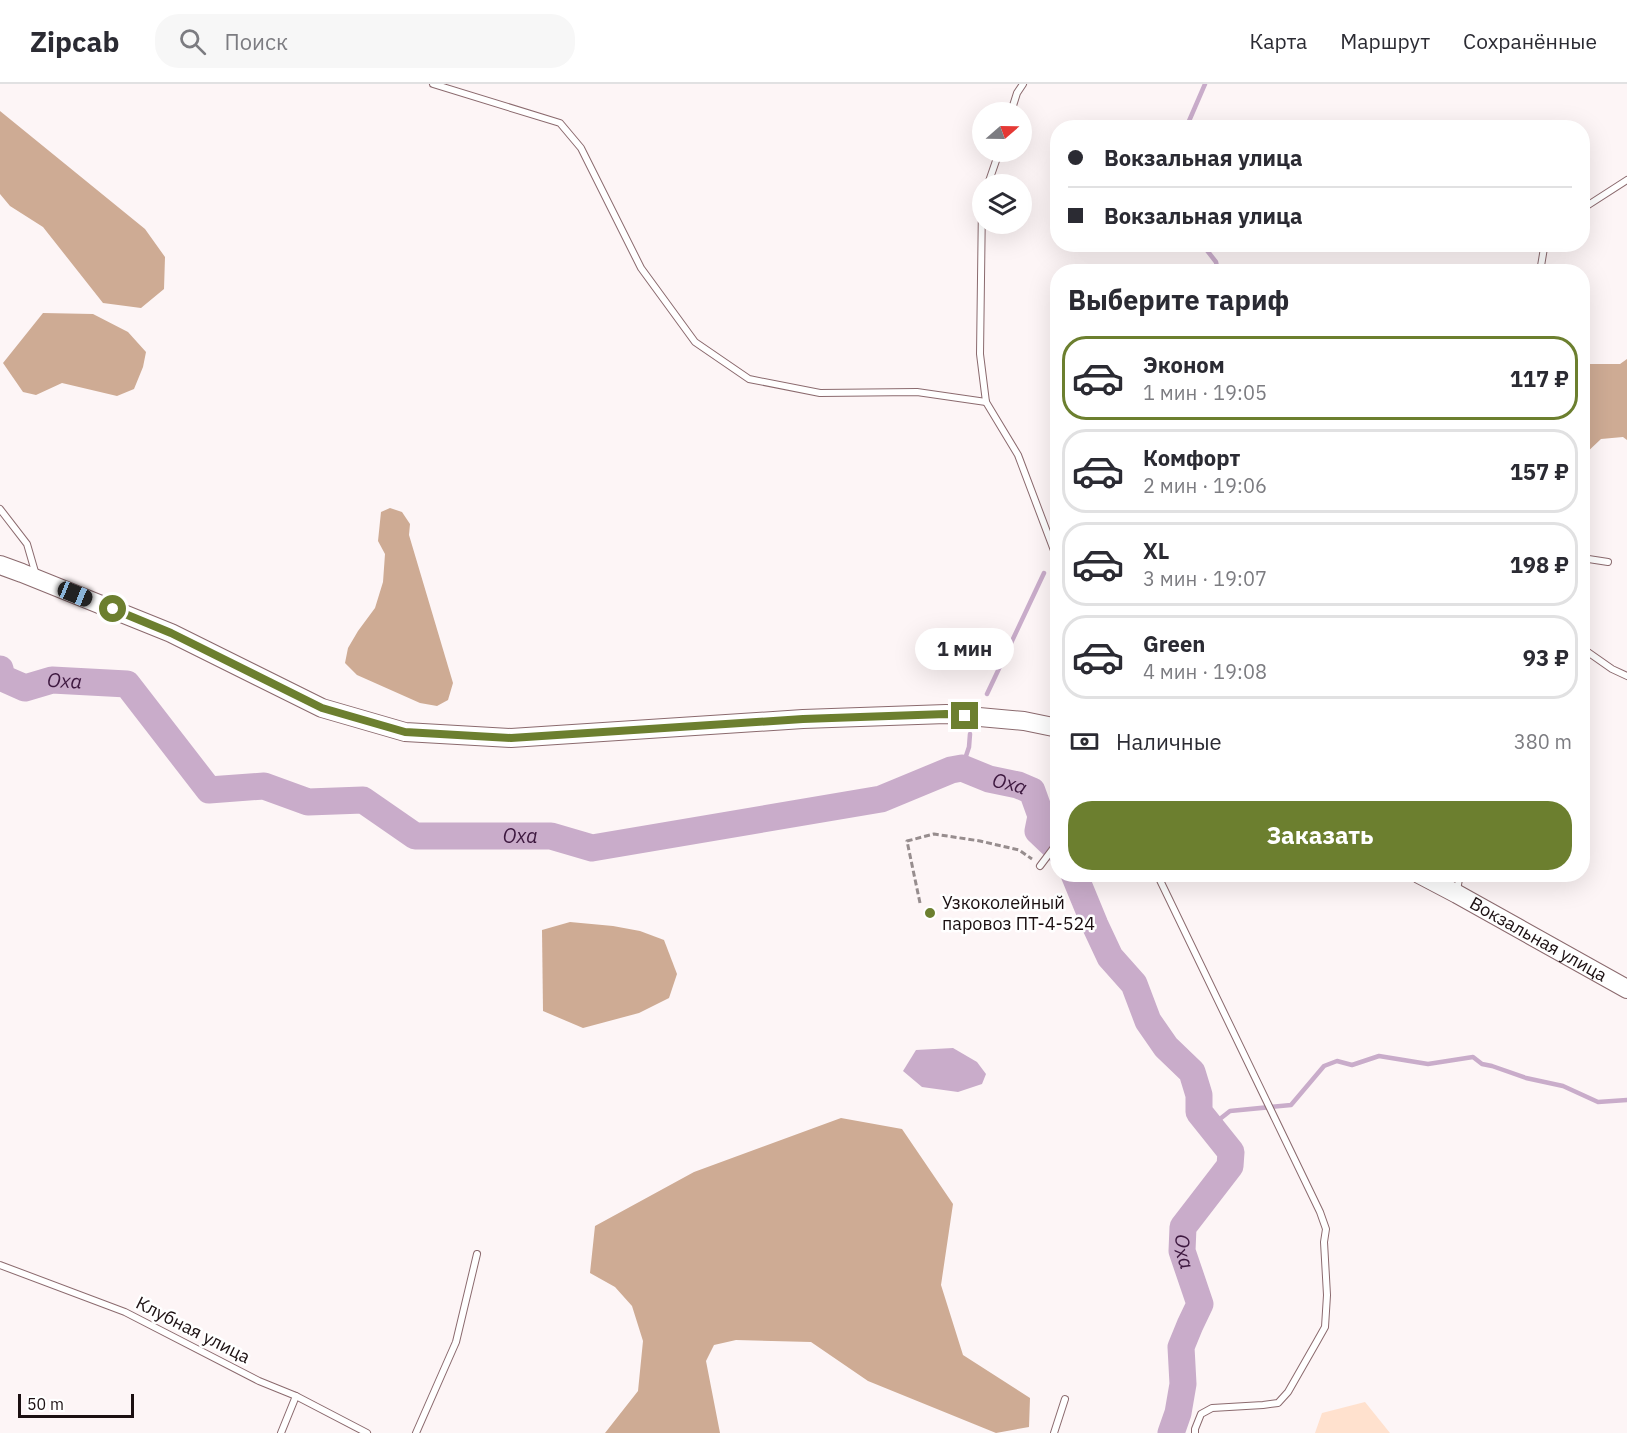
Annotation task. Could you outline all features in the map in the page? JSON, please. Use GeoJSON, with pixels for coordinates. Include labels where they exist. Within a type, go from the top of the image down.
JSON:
{"type":"FeatureCollection","features":[{"type":"Feature","properties":{"kind":"street"},"geometry":{"type":"LineString","coordinates":[[0,565],[171,633],[322,708],[405,732],[511,738],[803,719],[946,714],[1024,721],[1050,726]]}},
{"type":"Feature","properties":{"kind":"street","name":"Вокзальная улица"},"geometry":{"type":"LineString","coordinates":[[1434,882],[1627,989]]}},
{"type":"Feature","properties":{"kind":"lane"},"geometry":{"type":"LineString","coordinates":[[433,84],[560,123],[581,148],[641,268],[694,342],[749,379],[820,393],[917,392],[986,402]]}},
{"type":"Feature","properties":{"kind":"lane"},"geometry":{"type":"LineString","coordinates":[[1014,102],[1023,84]]}},
{"type":"Feature","properties":{"kind":"lane"},"geometry":{"type":"LineString","coordinates":[[1590,204],[1627,180]]}},
{"type":"Feature","properties":{"kind":"lane"},"geometry":{"type":"LineString","coordinates":[[982,234],[980,354],[986,402],[1018,455],[1050,540]]}},
{"type":"Feature","properties":{"kind":"lane"},"geometry":{"type":"LineString","coordinates":[[0,509],[27,544],[29,576]]}},
{"type":"Feature","properties":{"kind":"lane"},"geometry":{"type":"LineString","coordinates":[[1590,559],[1608,562]]}},
{"type":"Feature","properties":{"kind":"lane"},"geometry":{"type":"LineString","coordinates":[[1590,654],[1627,676]]}},
{"type":"Feature","properties":{"kind":"lane"},"geometry":{"type":"LineString","coordinates":[[1040,866],[1050,852]]}},
{"type":"Feature","properties":{"kind":"lane"},"geometry":{"type":"LineString","coordinates":[[1161,882],[1320,1212],[1326,1229],[1324,1242],[1327,1295],[1325,1327],[1288,1392],[1278,1403],[1212,1408],[1201,1414],[1195,1433]]}},
{"type":"Feature","properties":{"kind":"lane"},"geometry":{"type":"LineString","coordinates":[[1457,894],[1459,882]]}},
{"type":"Feature","properties":{"kind":"lane"},"geometry":{"type":"LineString","coordinates":[[416,1433],[456,1342],[477,1254]]}},
{"type":"Feature","properties":{"kind":"lane","name":"Клубная улица"},"geometry":{"type":"LineString","coordinates":[[0,1265],[126,1312],[259,1381],[296,1396],[367,1433]]}},
{"type":"Feature","properties":{"kind":"lane"},"geometry":{"type":"LineString","coordinates":[[281,1433],[296,1396]]}},
{"type":"Feature","properties":{"kind":"lane"},"geometry":{"type":"LineString","coordinates":[[1054,1433],[1065,1399]]}},
{"type":"Feature","properties":{"kind":"path"},"geometry":{"type":"LineString","coordinates":[[921,903],[907,841],[934,834],[980,841],[1019,850],[1040,866]]}},
{"type":"Feature","properties":{"kind":"shaded area"},"geometry":{"type":"Polygon","coordinates":[[[0,111],[145,229],[165,257],[164,289],[141,308],[103,303],[43,227],[10,206],[0,194],[0,111]]]}},
{"type":"Feature","properties":{"kind":"shaded area"},"geometry":{"type":"Polygon","coordinates":[[[43,313],[93,314],[128,332],[146,352],[134,389],[117,396],[62,383],[36,395],[23,392],[3,363],[43,313]]]}},
{"type":"Feature","properties":{"kind":"shaded area"},"geometry":{"type":"Polygon","coordinates":[[[1627,359],[1627,440],[1623,437],[1601,439],[1590,449],[1590,364],[1620,364],[1627,359]]]}},
{"type":"Feature","properties":{"kind":"shaded area"},"geometry":{"type":"Polygon","coordinates":[[[390,508],[402,512],[410,524],[409,535],[453,683],[448,700],[437,706],[420,703],[357,675],[345,663],[348,648],[375,608],[383,582],[385,554],[378,541],[381,512],[390,508]]]}},
{"type":"Feature","properties":{"kind":"shaded area"},"geometry":{"type":"Polygon","coordinates":[[[570,922],[640,931],[664,940],[677,974],[669,998],[639,1013],[583,1028],[543,1011],[542,930],[570,922]]]}},
{"type":"Feature","properties":{"kind":"shaded area"},"geometry":{"type":"Polygon","coordinates":[[[953,1048],[977,1062],[986,1074],[982,1084],[958,1092],[922,1087],[903,1071],[916,1050],[953,1048]]]}},
{"type":"Feature","properties":{"kind":"shaded area"},"geometry":{"type":"Polygon","coordinates":[[[841,1118],[902,1129],[953,1204],[941,1285],[963,1355],[1030,1398],[1029,1427],[996,1433],[868,1381],[811,1342],[736,1340],[714,1345],[706,1361],[720,1433],[605,1433],[638,1391],[643,1341],[632,1306],[615,1287],[590,1273],[595,1226],[694,1172],[841,1118]]]}},
{"type":"Feature","properties":{"kind":"shaded area"},"geometry":{"type":"Polygon","coordinates":[[[1365,1402],[1390,1433],[1315,1433],[1322,1413],[1365,1402]]]}},
{"type":"Feature","properties":{"kind":"waterway"},"geometry":{"type":"LineString","coordinates":[[1189,120],[1205,84]]}},
{"type":"Feature","properties":{"kind":"waterway"},"geometry":{"type":"LineString","coordinates":[[1208,252],[1216,264]]}},
{"type":"Feature","properties":{"kind":"waterway"},"geometry":{"type":"LineString","coordinates":[[987,694],[1044,573]]}},
{"type":"Feature","properties":{"kind":"waterway","name":"Оха"},"geometry":{"type":"LineString","coordinates":[[0,669],[2,678],[25,688],[52,680],[127,684],[209,790],[264,786],[308,802],[363,800],[415,836],[551,836],[592,848],[881,799],[951,770],[962,768],[989,779],[1018,785],[1032,791],[1041,816],[1038,831],[1050,842]]}},
{"type":"Feature","properties":{"kind":"waterway"},"geometry":{"type":"LineString","coordinates":[[962,768],[969,747],[970,734]]}},
{"type":"Feature","properties":{"kind":"waterway","name":"Оха"},"geometry":{"type":"LineString","coordinates":[[1077,882],[1110,957],[1134,984],[1148,1021],[1166,1047],[1192,1072],[1199,1095],[1199,1112],[1231,1152],[1230,1166],[1183,1227],[1182,1251],[1200,1304],[1181,1347],[1183,1384],[1178,1413],[1171,1433]]}},
{"type":"Feature","properties":{"kind":"waterway"},"geometry":{"type":"LineString","coordinates":[[1211,1126],[1230,1111],[1291,1105],[1324,1066],[1337,1061],[1352,1065],[1379,1056],[1428,1064],[1473,1057],[1482,1064],[1526,1078],[1563,1086],[1598,1102],[1627,1100]]}},
{"type":"Feature","properties":{"kind":"place","name":"Узкоколейный паровоз ПТ-4-524"},"geometry":{"type":"Point","coordinates":[930,913]}},
{"type":"Feature","properties":{"kind":"route"},"geometry":{"type":"LineString","coordinates":[[113,609],[171,633],[322,708],[405,732],[511,738],[803,719],[946,714],[965,716]]}}]}
